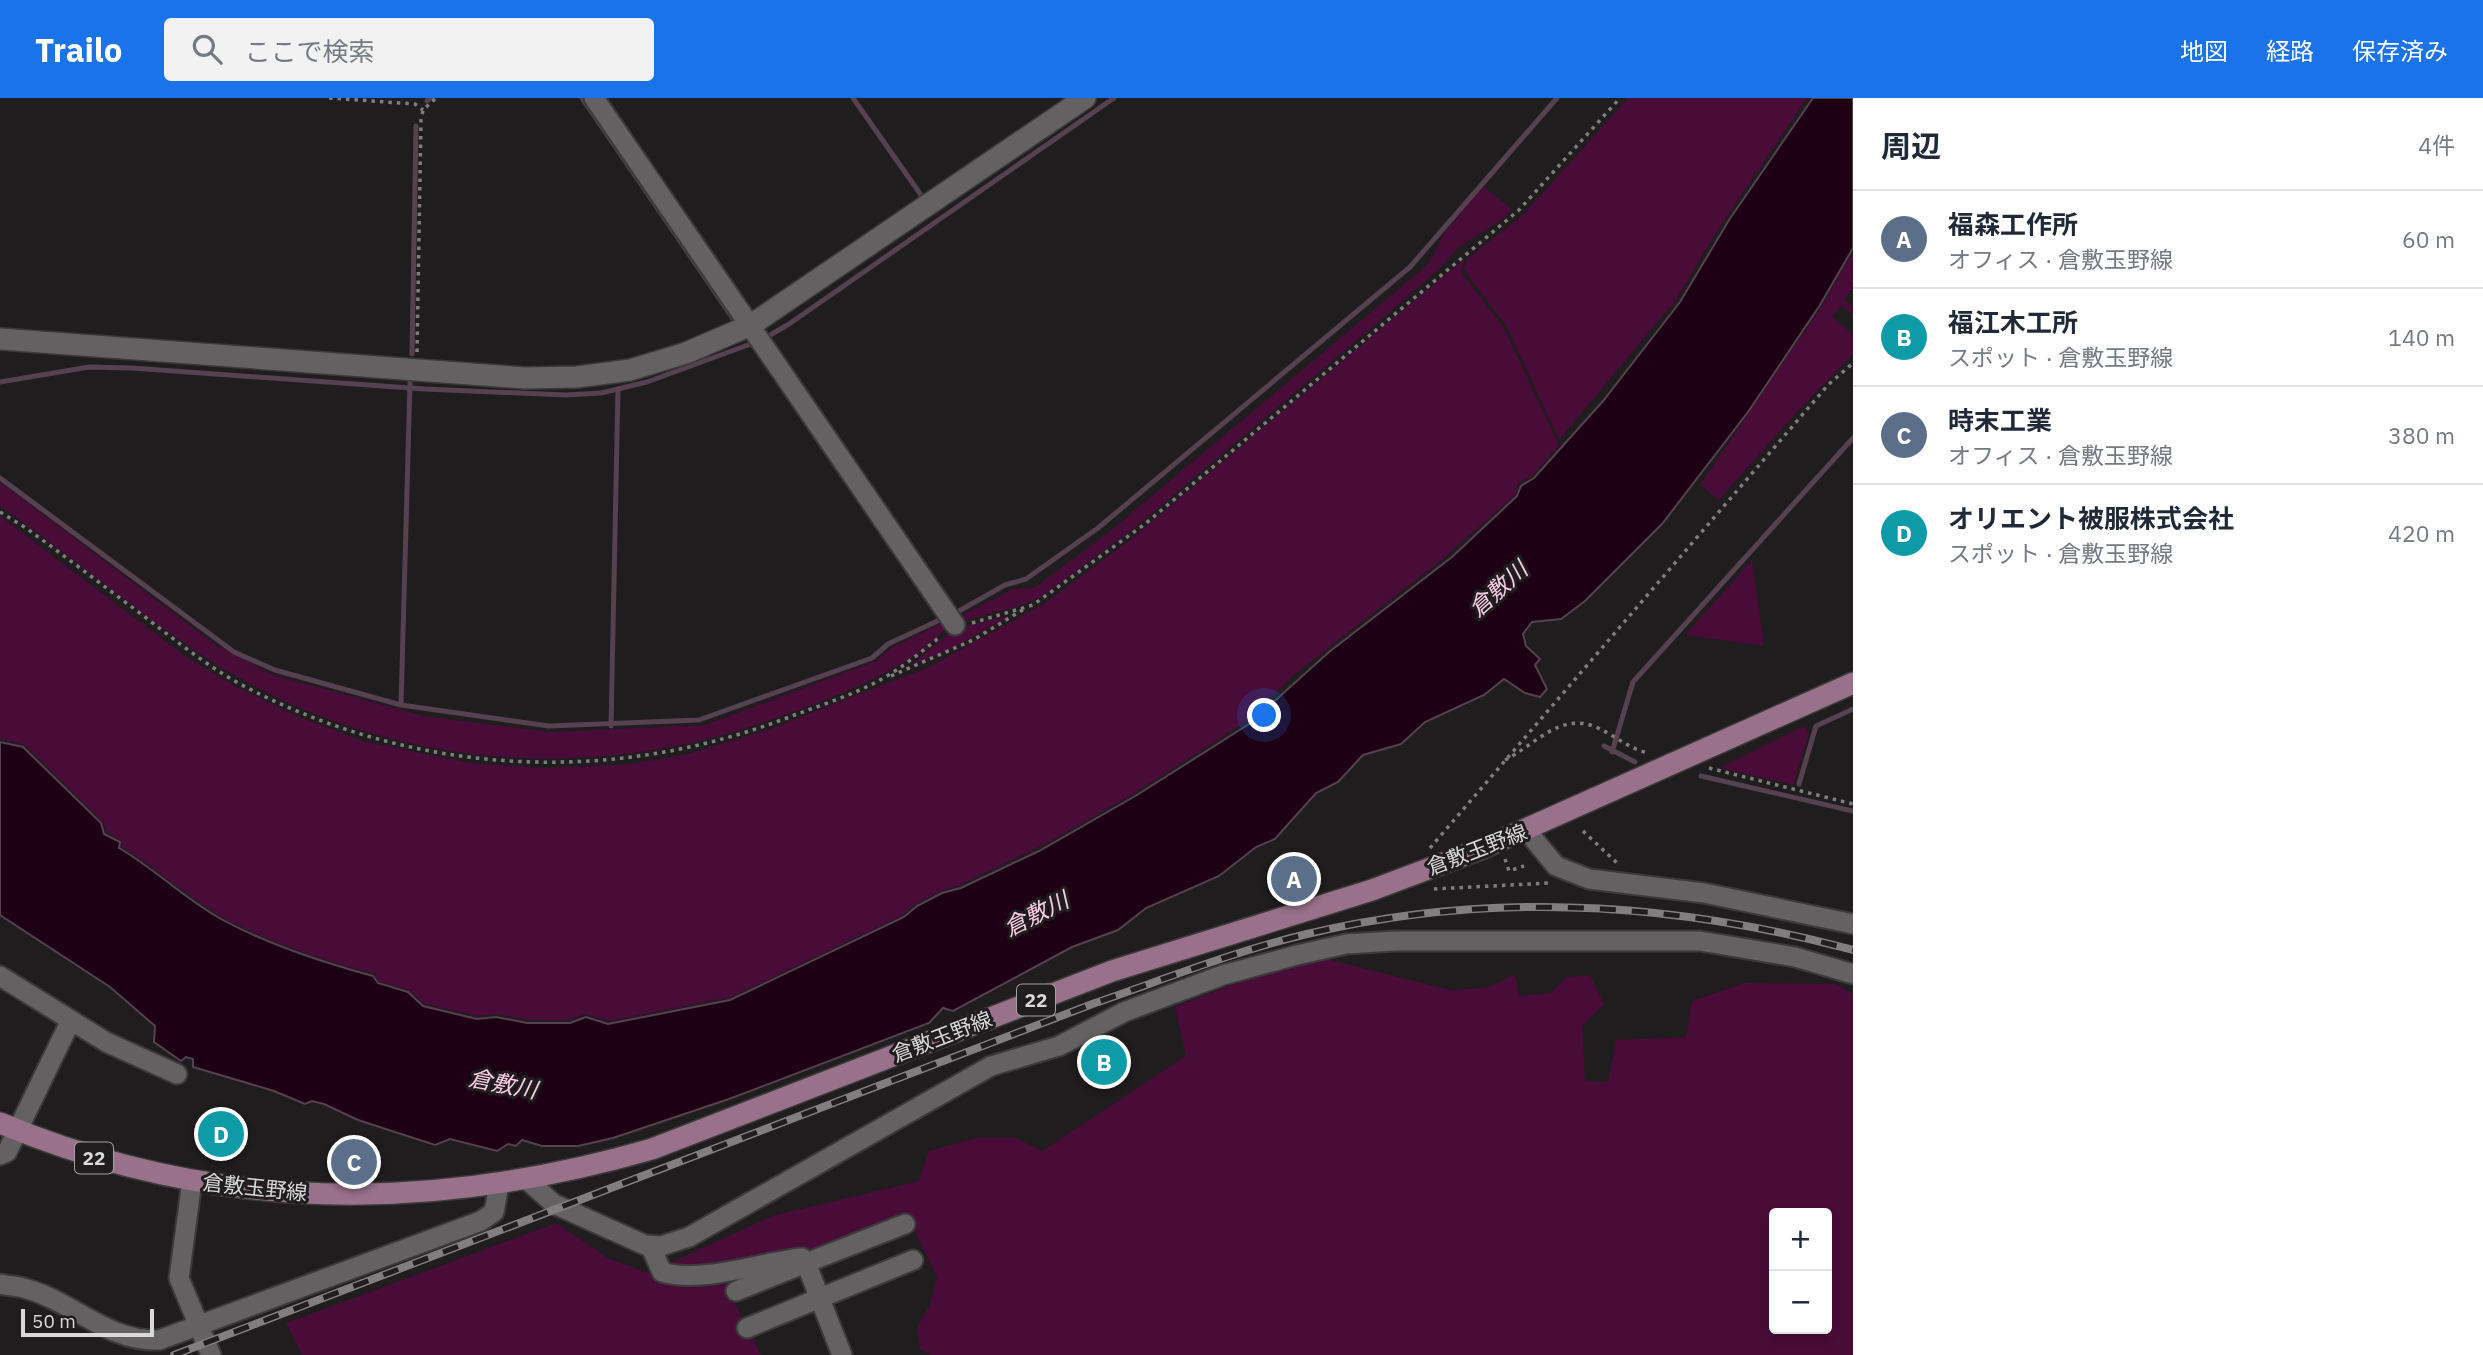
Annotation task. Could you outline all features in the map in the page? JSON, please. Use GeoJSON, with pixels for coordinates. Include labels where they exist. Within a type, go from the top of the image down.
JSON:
{"type":"FeatureCollection","features":[{"type":"Feature","properties":{"kind":"main road","name":"倉敷玉野線"},"geometry":{"type":"LineString","coordinates":[[10,1127],[98,1159],[192,1181],[309,1195],[404,1194],[527,1180],[652,1149],[1112,971],[1412,876],[1527,831],[1853,683]]}},
{"type":"Feature","properties":{"kind":"street"},"geometry":{"type":"LineString","coordinates":[[594,98],[951,619]]}},
{"type":"Feature","properties":{"kind":"street"},"geometry":{"type":"LineString","coordinates":[[0,339],[525,378],[603,374],[758,335],[1085,98]]}},
{"type":"Feature","properties":{"kind":"street"},"geometry":{"type":"LineString","coordinates":[[1527,831],[1556,866],[1589,879],[1717,895],[1853,924]]}},
{"type":"Feature","properties":{"kind":"street"},"geometry":{"type":"LineString","coordinates":[[527,1180],[554,1204],[650,1245],[661,1246],[689,1237],[991,1066],[1059,1046],[1124,1012],[1223,975],[1346,944],[1395,941],[1700,941],[1771,951],[1853,974]]}},
{"type":"Feature","properties":{"kind":"street"},"geometry":{"type":"LineString","coordinates":[[0,976],[106,1042],[177,1074]]}},
{"type":"Feature","properties":{"kind":"street"},"geometry":{"type":"LineString","coordinates":[[0,1155],[7,1152],[10,1127],[71,1020]]}},
{"type":"Feature","properties":{"kind":"street"},"geometry":{"type":"LineString","coordinates":[[192,1181],[179,1279],[211,1355]]}},
{"type":"Feature","properties":{"kind":"street"},"geometry":{"type":"LineString","coordinates":[[0,1284],[28,1289],[118,1334],[144,1341],[159,1340],[481,1221],[494,1213],[499,1185]]}},
{"type":"Feature","properties":{"kind":"street"},"geometry":{"type":"LineString","coordinates":[[736,1291],[905,1224]]}},
{"type":"Feature","properties":{"kind":"street"},"geometry":{"type":"LineString","coordinates":[[650,1245],[662,1272],[677,1277],[802,1258],[842,1355]]}},
{"type":"Feature","properties":{"kind":"street"},"geometry":{"type":"LineString","coordinates":[[747,1328],[913,1260]]}},
{"type":"Feature","properties":{"kind":"path"},"geometry":{"type":"LineString","coordinates":[[330,98],[415,104],[423,110]]}},
{"type":"Feature","properties":{"kind":"path"},"geometry":{"type":"LineString","coordinates":[[417,370],[423,110],[436,98]]}},
{"type":"Feature","properties":{"kind":"path"},"geometry":{"type":"LineString","coordinates":[[0,512],[26,528],[188,651],[238,683],[343,730],[442,755],[533,764],[606,762],[644,757],[744,734],[926,663],[973,640],[1058,590],[1145,524],[1518,210],[1620,98]]}},
{"type":"Feature","properties":{"kind":"path"},"geometry":{"type":"LineString","coordinates":[[1412,876],[1432,845],[1503,761],[1828,385],[1853,363]]}},
{"type":"Feature","properties":{"kind":"path"},"geometry":{"type":"LineString","coordinates":[[886,677],[951,619],[1026,607]]}},
{"type":"Feature","properties":{"kind":"path"},"geometry":{"type":"LineString","coordinates":[[1503,761],[1518,754],[1541,735],[1566,724],[1593,725],[1622,742]]}},
{"type":"Feature","properties":{"kind":"path"},"geometry":{"type":"LineString","coordinates":[[1681,762],[1853,804]]}},
{"type":"Feature","properties":{"kind":"path"},"geometry":{"type":"LineString","coordinates":[[1583,831],[1638,885]]}},
{"type":"Feature","properties":{"kind":"path"},"geometry":{"type":"LineString","coordinates":[[1505,859],[1509,871],[1508,884]]}},
{"type":"Feature","properties":{"kind":"path"},"geometry":{"type":"LineString","coordinates":[[1509,871],[1524,866]]}},
{"type":"Feature","properties":{"kind":"path"},"geometry":{"type":"LineString","coordinates":[[1432,889],[1557,883]]}},
{"type":"Feature","properties":{"kind":"shaded area"},"geometry":{"type":"Polygon","coordinates":[[[1628,98],[1807,98],[1719,228],[1675,301],[1559,440],[1507,327],[1463,269],[1467,259],[1523,215],[1628,98]]]}},
{"type":"Feature","properties":{"kind":"shaded area"},"geometry":{"type":"Polygon","coordinates":[[[1483,186],[1512,209],[1504,218],[1459,247],[1440,268],[1382,319],[1137,526],[1041,597],[1020,606],[965,620],[957,618],[1013,589],[1034,588],[1109,532],[1420,271],[1431,260],[1443,235],[1483,186]]]}},
{"type":"Feature","properties":{"kind":"shaded area"},"geometry":{"type":"Polygon","coordinates":[[[1853,252],[1853,288],[1844,299],[1853,307],[1853,315],[1841,306],[1832,317],[1853,334],[1853,354],[1719,500],[1700,485],[1822,306],[1853,252]]]}},
{"type":"Feature","properties":{"kind":"shaded area"},"geometry":{"type":"Polygon","coordinates":[[[1465,258],[1460,271],[1504,328],[1559,445],[1532,476],[1518,483],[1516,494],[1445,557],[1295,674],[1247,721],[1133,794],[1051,841],[960,885],[941,891],[915,904],[903,915],[731,997],[609,1021],[585,1014],[569,1020],[529,1020],[496,1014],[478,1016],[425,1004],[408,990],[379,981],[375,974],[279,943],[211,910],[122,847],[122,841],[106,832],[103,822],[25,745],[0,739],[0,516],[185,656],[234,686],[297,716],[363,741],[469,763],[546,768],[630,764],[688,754],[770,729],[929,667],[1047,602],[1130,540],[1465,258]]]}},
{"type":"Feature","properties":{"kind":"shaded area"},"geometry":{"type":"Polygon","coordinates":[[[0,482],[214,644],[273,675],[424,716],[549,732],[705,725],[876,661],[891,648],[944,622],[947,626],[914,656],[868,681],[796,711],[701,740],[625,754],[549,758],[472,754],[397,740],[324,718],[254,686],[163,628],[0,506],[0,482]]]}},
{"type":"Feature","properties":{"kind":"shaded area"},"geometry":{"type":"Polygon","coordinates":[[[1752,560],[1764,646],[1685,635],[1752,560]]]}},
{"type":"Feature","properties":{"kind":"shaded area"},"geometry":{"type":"Polygon","coordinates":[[[1011,615],[953,648],[910,666],[954,629],[1011,615]]]}},
{"type":"Feature","properties":{"kind":"shaded area"},"geometry":{"type":"Polygon","coordinates":[[[1804,726],[1809,734],[1793,785],[1720,768],[1804,726]]]}},
{"type":"Feature","properties":{"kind":"shaded area"},"geometry":{"type":"Polygon","coordinates":[[[1327,959],[1450,990],[1487,988],[1515,974],[1519,996],[1551,993],[1566,977],[1590,975],[1604,1004],[1582,1026],[1585,1081],[1608,1082],[1616,1040],[1686,1037],[1692,1001],[1744,983],[1836,984],[1853,994],[1853,1355],[932,1355],[920,1349],[917,1328],[930,1304],[937,1278],[909,1218],[726,1287],[761,1355],[302,1355],[286,1323],[556,1223],[608,1258],[648,1273],[772,1216],[919,1181],[929,1151],[976,1138],[1016,1138],[1042,1151],[1186,1056],[1175,1007],[1251,977],[1327,959]]]}},
{"type":"Feature","properties":{"kind":"water","name":"倉敷川"},"geometry":{"type":"Polygon","coordinates":[[[1813,98],[1853,98],[1853,248],[1820,305],[1748,412],[1662,524],[1585,601],[1561,619],[1532,622],[1523,634],[1526,646],[1540,659],[1535,665],[1547,689],[1540,697],[1525,693],[1504,679],[1484,695],[1425,722],[1401,744],[1363,755],[1338,782],[1316,793],[1275,839],[1256,847],[1219,876],[1146,908],[1118,930],[1072,947],[953,1011],[943,1008],[929,1023],[729,1099],[613,1138],[578,1146],[542,1146],[522,1140],[516,1146],[508,1144],[497,1151],[450,1139],[435,1145],[358,1120],[324,1104],[312,1101],[305,1104],[274,1091],[193,1067],[193,1059],[186,1057],[181,1061],[154,1042],[155,1026],[110,987],[0,915],[0,742],[23,747],[101,823],[104,834],[120,842],[119,848],[208,911],[276,945],[373,976],[378,983],[408,992],[423,1006],[477,1019],[496,1017],[527,1023],[570,1023],[586,1017],[608,1024],[730,1000],[904,917],[917,906],[942,893],[961,888],[1039,851],[1137,795],[1249,724],[1329,652],[1452,557],[1517,496],[1521,486],[1534,478],[1603,401],[1680,302],[1729,220],[1813,98]]]}},
{"type":"Feature","properties":{"kind":"waterway"},"geometry":{"type":"LineString","coordinates":[[427,101],[430,98]]}},
{"type":"Feature","properties":{"kind":"waterway"},"geometry":{"type":"LineString","coordinates":[[582,98],[734,320]]}},
{"type":"Feature","properties":{"kind":"waterway"},"geometry":{"type":"LineString","coordinates":[[853,98],[921,195]]}},
{"type":"Feature","properties":{"kind":"waterway"},"geometry":{"type":"LineString","coordinates":[[765,338],[1114,98]]}},
{"type":"Feature","properties":{"kind":"waterway"},"geometry":{"type":"LineString","coordinates":[[0,478],[234,652],[275,670],[401,705],[549,726],[699,720],[872,658],[888,644],[959,611],[1005,585],[1026,579],[1098,528],[1410,267],[1557,98]]}},
{"type":"Feature","properties":{"kind":"waterway"},"geometry":{"type":"LineString","coordinates":[[412,354],[416,126]]}},
{"type":"Feature","properties":{"kind":"waterway"},"geometry":{"type":"LineString","coordinates":[[0,382],[89,367],[424,389],[566,395],[601,393],[647,382],[756,342]]}},
{"type":"Feature","properties":{"kind":"waterway"},"geometry":{"type":"LineString","coordinates":[[401,705],[410,383]]}},
{"type":"Feature","properties":{"kind":"waterway"},"geometry":{"type":"LineString","coordinates":[[611,726],[618,389]]}},
{"type":"Feature","properties":{"kind":"waterway"},"geometry":{"type":"LineString","coordinates":[[1612,752],[1633,682],[1853,438]]}},
{"type":"Feature","properties":{"kind":"waterway"},"geometry":{"type":"LineString","coordinates":[[1799,784],[1816,726],[1853,709]]}},
{"type":"Feature","properties":{"kind":"waterway"},"geometry":{"type":"LineString","coordinates":[[1604,746],[1635,762]]}},
{"type":"Feature","properties":{"kind":"waterway"},"geometry":{"type":"LineString","coordinates":[[1701,776],[1853,811]]}},
{"type":"Feature","properties":{"kind":"railway"},"geometry":{"type":"LineString","coordinates":[[174,1355],[1095,1003],[1227,957],[1307,934],[1375,920],[1444,912],[1581,908],[1718,921],[1853,950]]}},
{"type":"Feature","properties":{"kind":"place","name":"福森工作所"},"geometry":{"type":"Point","coordinates":[1294,879]}},
{"type":"Feature","properties":{"kind":"place","name":"福江木工所"},"geometry":{"type":"Point","coordinates":[1104,1062]}},
{"type":"Feature","properties":{"kind":"place","name":"オリエント被服株式会社"},"geometry":{"type":"Point","coordinates":[221,1134]}},
{"type":"Feature","properties":{"kind":"place","name":"時末工業"},"geometry":{"type":"Point","coordinates":[354,1162]}}]}
